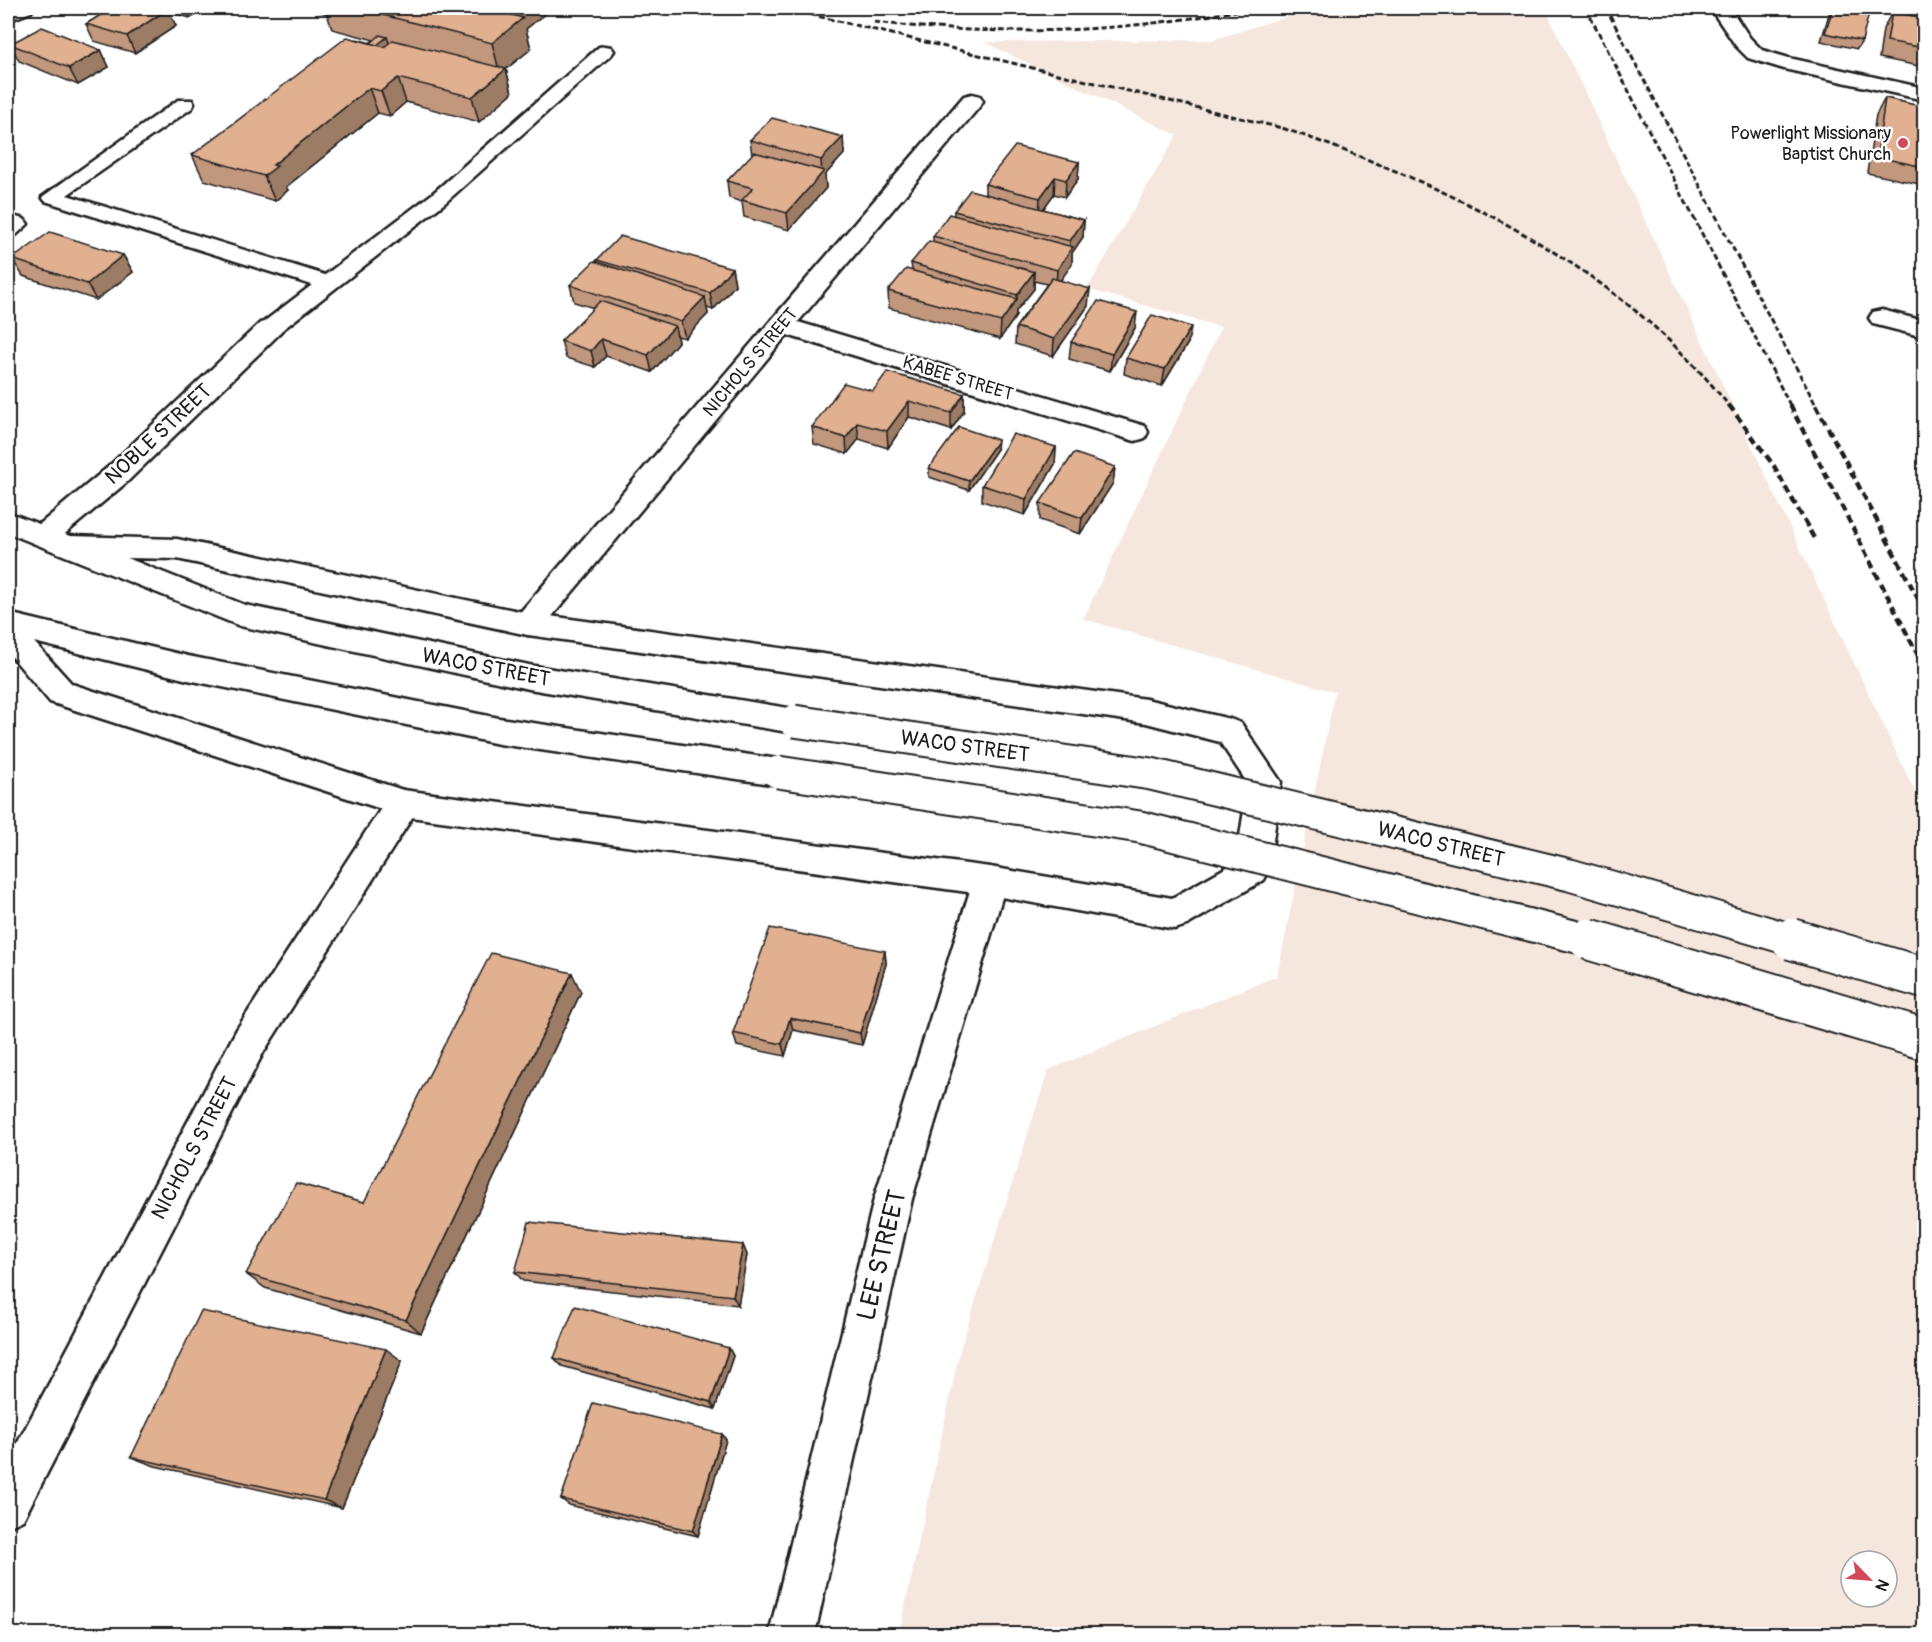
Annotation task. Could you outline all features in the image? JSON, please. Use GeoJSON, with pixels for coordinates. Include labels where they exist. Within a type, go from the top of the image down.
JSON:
{"type":"FeatureCollection","features":[{"type":"Feature","properties":{"kind":"main road"},"geometry":{"type":"LineString","coordinates":[[8,15],[24,8]]}},
{"type":"Feature","properties":{"kind":"main road"},"geometry":{"type":"LineString","coordinates":[[1720,8],[1743,42],[1755,54],[1784,63],[1924,94]]}},
{"type":"Feature","properties":{"kind":"main road","name":"NICHOLS STREET"},"geometry":{"type":"LineString","coordinates":[[528,624],[972,100]]}},
{"type":"Feature","properties":{"kind":"main road"},"geometry":{"type":"LineString","coordinates":[[1882,318],[1924,329]]}},
{"type":"Feature","properties":{"kind":"main road","name":"KABEE STREET"},"geometry":{"type":"LineString","coordinates":[[782,325],[1135,432]]}},
{"type":"Feature","properties":{"kind":"main road","name":"NOBLE STREET"},"geometry":{"type":"LineString","coordinates":[[57,541],[117,475],[269,329]]}},
{"type":"Feature","properties":{"kind":"main road","name":"WACO STREET"},"geometry":{"type":"LineString","coordinates":[[8,522],[240,615],[529,677],[794,721],[1151,774],[1570,875],[1924,978]]}},
{"type":"Feature","properties":{"kind":"main road"},"geometry":{"type":"LineString","coordinates":[[8,633],[61,693],[403,803],[990,881],[1175,914],[1252,870],[1265,782],[1230,732],[1146,711],[528,624],[177,549],[57,541]]}},
{"type":"Feature","properties":{"kind":"main road"},"geometry":{"type":"LineString","coordinates":[[8,624],[188,668],[499,731],[1140,827],[1564,932],[1924,1039]]}},
{"type":"Feature","properties":{"kind":"main road","name":"NICHOLS STREET"},"geometry":{"type":"LineString","coordinates":[[8,1505],[250,1041],[403,803]]}},
{"type":"Feature","properties":{"kind":"main road","name":"LEE STREET"},"geometry":{"type":"LineString","coordinates":[[792,1635],[893,1199],[990,881]]}},
{"type":"Feature","properties":{"kind":"lane"},"geometry":{"type":"LineString","coordinates":[[269,329],[439,198],[605,51]]}},
{"type":"Feature","properties":{"kind":"lane"},"geometry":{"type":"LineString","coordinates":[[185,104],[52,197],[330,284]]}},
{"type":"Feature","properties":{"kind":"shaded area"},"geometry":{"type":"Polygon","coordinates":[[[1314,8],[1545,8],[1924,811],[1924,1634],[899,1634],[960,1350],[1048,1070],[1277,976],[1335,692],[1083,619],[1221,327],[1087,289],[1177,135],[984,42],[1212,40],[1314,8]]]}},
{"type":"Feature","properties":{"kind":"building"},"geometry":{"type":"Polygon","coordinates":[[[112,8],[168,9],[127,36],[86,24],[112,8]]]}},
{"type":"Feature","properties":{"kind":"building"},"geometry":{"type":"Polygon","coordinates":[[[356,8],[506,8],[500,12],[523,18],[492,43],[356,8]]]}},
{"type":"Feature","properties":{"kind":"building"},"geometry":{"type":"Polygon","coordinates":[[[1833,8],[1869,13],[1862,41],[1825,33],[1833,8]]]}},
{"type":"Feature","properties":{"kind":"building"},"geometry":{"type":"Polygon","coordinates":[[[1892,12],[1924,18],[1924,48],[1887,41],[1892,12]]]}},
{"type":"Feature","properties":{"kind":"building"},"geometry":{"type":"Polygon","coordinates":[[[42,27],[101,50],[69,68],[10,44],[42,27]]]}},
{"type":"Feature","properties":{"kind":"building"},"geometry":{"type":"Polygon","coordinates":[[[380,35],[387,37],[377,45],[356,40],[371,43],[380,35]]]}},
{"type":"Feature","properties":{"kind":"building"},"geometry":{"type":"Polygon","coordinates":[[[347,37],[384,47],[393,40],[506,69],[472,97],[398,78],[381,91],[369,88],[273,165],[277,166],[264,176],[192,155],[347,37]]]}},
{"type":"Feature","properties":{"kind":"building"},"geometry":{"type":"Polygon","coordinates":[[[1885,98],[1924,107],[1924,167],[1877,157],[1885,98]]]}},
{"type":"Feature","properties":{"kind":"building"},"geometry":{"type":"Polygon","coordinates":[[[772,118],[843,137],[821,160],[750,140],[772,118]]]}},
{"type":"Feature","properties":{"kind":"building"},"geometry":{"type":"Polygon","coordinates":[[[1015,146],[1079,162],[1066,180],[1055,177],[1040,198],[985,184],[1015,146]]]}},
{"type":"Feature","properties":{"kind":"building"},"geometry":{"type":"Polygon","coordinates":[[[754,152],[824,171],[787,213],[742,200],[753,188],[727,181],[754,152]]]}},
{"type":"Feature","properties":{"kind":"building"},"geometry":{"type":"Polygon","coordinates":[[[970,190],[1084,220],[1070,241],[954,211],[970,190]]]}},
{"type":"Feature","properties":{"kind":"building"},"geometry":{"type":"Polygon","coordinates":[[[949,214],[1073,247],[1057,270],[933,236],[949,214]]]}},
{"type":"Feature","properties":{"kind":"building"},"geometry":{"type":"Polygon","coordinates":[[[50,232],[123,255],[87,284],[12,259],[50,232]]]}},
{"type":"Feature","properties":{"kind":"building"},"geometry":{"type":"Polygon","coordinates":[[[620,236],[732,268],[710,293],[597,260],[620,236]]]}},
{"type":"Feature","properties":{"kind":"building"},"geometry":{"type":"Polygon","coordinates":[[[929,241],[1034,272],[1017,295],[911,263],[929,241]]]}},
{"type":"Feature","properties":{"kind":"building"},"geometry":{"type":"Polygon","coordinates":[[[594,261],[705,297],[681,322],[570,285],[594,261]]]}},
{"type":"Feature","properties":{"kind":"building"},"geometry":{"type":"Polygon","coordinates":[[[906,269],[1017,299],[1001,322],[888,291],[906,269]]]}},
{"type":"Feature","properties":{"kind":"building"},"geometry":{"type":"Polygon","coordinates":[[[1052,278],[1090,289],[1054,339],[1016,327],[1052,278]]]}},
{"type":"Feature","properties":{"kind":"building"},"geometry":{"type":"Polygon","coordinates":[[[600,301],[675,326],[648,355],[601,339],[591,351],[561,341],[600,301]]]}},
{"type":"Feature","properties":{"kind":"building"},"geometry":{"type":"Polygon","coordinates":[[[1098,301],[1137,312],[1112,354],[1071,342],[1098,301]]]}},
{"type":"Feature","properties":{"kind":"building"},"geometry":{"type":"Polygon","coordinates":[[[1152,315],[1191,327],[1165,369],[1126,358],[1152,315]]]}},
{"type":"Feature","properties":{"kind":"building"},"geometry":{"type":"Polygon","coordinates":[[[887,372],[964,394],[951,413],[909,401],[887,431],[857,423],[846,438],[812,427],[844,383],[873,391],[887,372]]]}},
{"type":"Feature","properties":{"kind":"building"},"geometry":{"type":"Polygon","coordinates":[[[959,427],[998,440],[969,481],[929,468],[959,427]]]}},
{"type":"Feature","properties":{"kind":"building"},"geometry":{"type":"Polygon","coordinates":[[[1013,434],[1056,447],[1026,499],[982,485],[1013,434]]]}},
{"type":"Feature","properties":{"kind":"building"},"geometry":{"type":"Polygon","coordinates":[[[1074,453],[1115,467],[1082,518],[1040,503],[1074,453]]]}},
{"type":"Feature","properties":{"kind":"building"},"geometry":{"type":"Polygon","coordinates":[[[770,928],[885,951],[860,1033],[790,1018],[782,1044],[733,1033],[770,928]]]}},
{"type":"Feature","properties":{"kind":"building"},"geometry":{"type":"Polygon","coordinates":[[[491,953],[572,973],[406,1320],[246,1274],[296,1183],[364,1202],[491,953]]]}},
{"type":"Feature","properties":{"kind":"building"},"geometry":{"type":"Polygon","coordinates":[[[529,1222],[743,1245],[733,1296],[515,1272],[529,1222]]]}},
{"type":"Feature","properties":{"kind":"building"},"geometry":{"type":"Polygon","coordinates":[[[575,1306],[729,1348],[711,1402],[554,1358],[575,1306]]]}},
{"type":"Feature","properties":{"kind":"building"},"geometry":{"type":"Polygon","coordinates":[[[201,1311],[386,1349],[324,1500],[131,1457],[201,1311]]]}},
{"type":"Feature","properties":{"kind":"building"},"geometry":{"type":"Polygon","coordinates":[[[593,1403],[722,1434],[693,1531],[561,1499],[593,1403]]]}},
{"type":"Feature","properties":{"kind":"railway"},"geometry":{"type":"LineString","coordinates":[[784,8],[1282,128],[1407,176],[1468,204],[1527,236],[1583,271],[1636,311],[1685,356],[1730,407]]}},
{"type":"Feature","properties":{"kind":"railway"},"geometry":{"type":"LineString","coordinates":[[874,22],[970,30],[1064,30],[1157,23],[1252,8]]}},
{"type":"Feature","properties":{"kind":"railway"},"geometry":{"type":"LineString","coordinates":[[1586,8],[1791,407]]}},
{"type":"Feature","properties":{"kind":"railway"},"geometry":{"type":"LineString","coordinates":[[1606,8],[1817,407]]}},
{"type":"Feature","properties":{"kind":"railway"},"geometry":{"type":"LineString","coordinates":[[1729,405],[1774,466],[1815,540]]}},
{"type":"Feature","properties":{"kind":"railway"},"geometry":{"type":"LineString","coordinates":[[1790,405],[1924,667]]}},
{"type":"Feature","properties":{"kind":"railway"},"geometry":{"type":"LineString","coordinates":[[1816,405],[1924,610]]}},
{"type":"Feature","properties":{"kind":"place","name":"Powerlight Missionary Baptist Church"},"geometry":{"type":"Point","coordinates":[1903,143]}}]}
